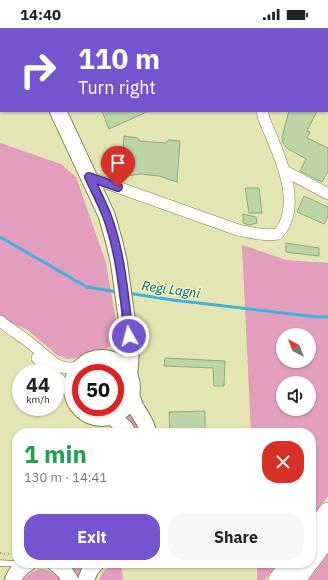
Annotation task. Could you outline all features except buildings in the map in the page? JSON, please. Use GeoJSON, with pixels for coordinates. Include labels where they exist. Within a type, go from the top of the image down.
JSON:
{"type":"FeatureCollection","features":[{"type":"Feature","properties":{"kind":"highway"},"geometry":{"type":"LineString","coordinates":[[316,529],[328,512]]}},
{"type":"Feature","properties":{"kind":"highway"},"geometry":{"type":"LineString","coordinates":[[316,553],[328,536]]}},
{"type":"Feature","properties":{"kind":"highway"},"geometry":{"type":"LineString","coordinates":[[278,580],[287,568]]}},
{"type":"Feature","properties":{"kind":"highway"},"geometry":{"type":"LineString","coordinates":[[296,580],[304,568]]}},
{"type":"Feature","properties":{"kind":"main road"},"geometry":{"type":"LineString","coordinates":[[58,112],[107,216],[116,246],[131,350],[129,377]]}},
{"type":"Feature","properties":{"kind":"main road"},"geometry":{"type":"LineString","coordinates":[[108,359],[119,352],[123,347],[129,330]]}},
{"type":"Feature","properties":{"kind":"main road"},"geometry":{"type":"LineString","coordinates":[[85,364],[98,358],[108,359],[117,362],[124,368],[132,386],[131,395],[124,407]]}},
{"type":"Feature","properties":{"kind":"main road"},"geometry":{"type":"LineString","coordinates":[[131,395],[148,428]]}},
{"type":"Feature","properties":{"kind":"main road"},"geometry":{"type":"LineString","coordinates":[[91,416],[101,418],[111,416],[125,428]]}},
{"type":"Feature","properties":{"kind":"main road"},"geometry":{"type":"LineString","coordinates":[[13,580],[20,568]]}},
{"type":"Feature","properties":{"kind":"main road"},"geometry":{"type":"LineString","coordinates":[[62,568],[70,580]]}},
{"type":"Feature","properties":{"kind":"main road"},"geometry":{"type":"LineString","coordinates":[[86,580],[92,568]]}},
{"type":"Feature","properties":{"kind":"street"},"geometry":{"type":"LineString","coordinates":[[89,177],[238,230],[268,235],[278,234],[283,228],[288,211],[288,183],[285,171],[264,120],[262,112]]}},
{"type":"Feature","properties":{"kind":"street"},"geometry":{"type":"LineString","coordinates":[[285,171],[327,192]]}},
{"type":"Feature","properties":{"kind":"street"},"geometry":{"type":"LineString","coordinates":[[0,321],[35,346],[56,364],[63,368],[72,368]]}},
{"type":"Feature","properties":{"kind":"street"},"geometry":{"type":"LineString","coordinates":[[14,332],[30,352],[43,364]]}},
{"type":"Feature","properties":{"kind":"street"},"geometry":{"type":"LineString","coordinates":[[64,385],[72,394]]}},
{"type":"Feature","properties":{"kind":"lane"},"geometry":{"type":"LineString","coordinates":[[0,563],[12,564]]}},
{"type":"Feature","properties":{"kind":"path"},"geometry":{"type":"LineString","coordinates":[[0,553],[12,556]]}},
{"type":"Feature","properties":{"kind":"shaded area"},"geometry":{"type":"Polygon","coordinates":[[[0,143],[61,164],[76,177],[106,263],[118,332],[114,341],[107,349],[76,358],[67,359],[57,355],[28,330],[0,316],[0,143]]]}},
{"type":"Feature","properties":{"kind":"shaded area"},"geometry":{"type":"Polygon","coordinates":[[[242,245],[286,260],[328,263],[328,496],[316,514],[316,428],[251,428],[242,245]]]}},
{"type":"Feature","properties":{"kind":"shaded area"},"geometry":{"type":"Polygon","coordinates":[[[130,411],[139,428],[133,428],[122,417],[130,411]]]}},
{"type":"Feature","properties":{"kind":"shaded area"},"geometry":{"type":"Polygon","coordinates":[[[328,549],[328,580],[305,580],[314,568],[316,568],[316,565],[328,549]]]}},
{"type":"Feature","properties":{"kind":"shaded area"},"geometry":{"type":"Polygon","coordinates":[[[70,568],[86,568],[80,580],[77,580],[70,568]]]}},
{"type":"Feature","properties":{"kind":"shaded area"},"geometry":{"type":"Polygon","coordinates":[[[108,568],[122,568],[123,580],[99,580],[103,572],[108,568]]]}},
{"type":"Feature","properties":{"kind":"shaded area"},"geometry":{"type":"Polygon","coordinates":[[[257,568],[275,568],[265,580],[257,580],[257,568]]]}},
{"type":"Feature","properties":{"kind":"shaded area"},"geometry":{"type":"Polygon","coordinates":[[[41,569],[52,572],[60,580],[23,580],[31,573],[41,569]]]}},
{"type":"Feature","properties":{"kind":"waterway","name":"Regi Lagni"},"geometry":{"type":"LineString","coordinates":[[0,237],[87,287],[118,292]]}},
{"type":"Feature","properties":{"kind":"waterway","name":"Regi Lagni"},"geometry":{"type":"LineString","coordinates":[[127,293],[173,300],[328,317]]}},
{"type":"Feature","properties":{"kind":"route"},"geometry":{"type":"LineString","coordinates":[[118,187],[89,177],[107,216],[116,246],[129,336]]}}]}
